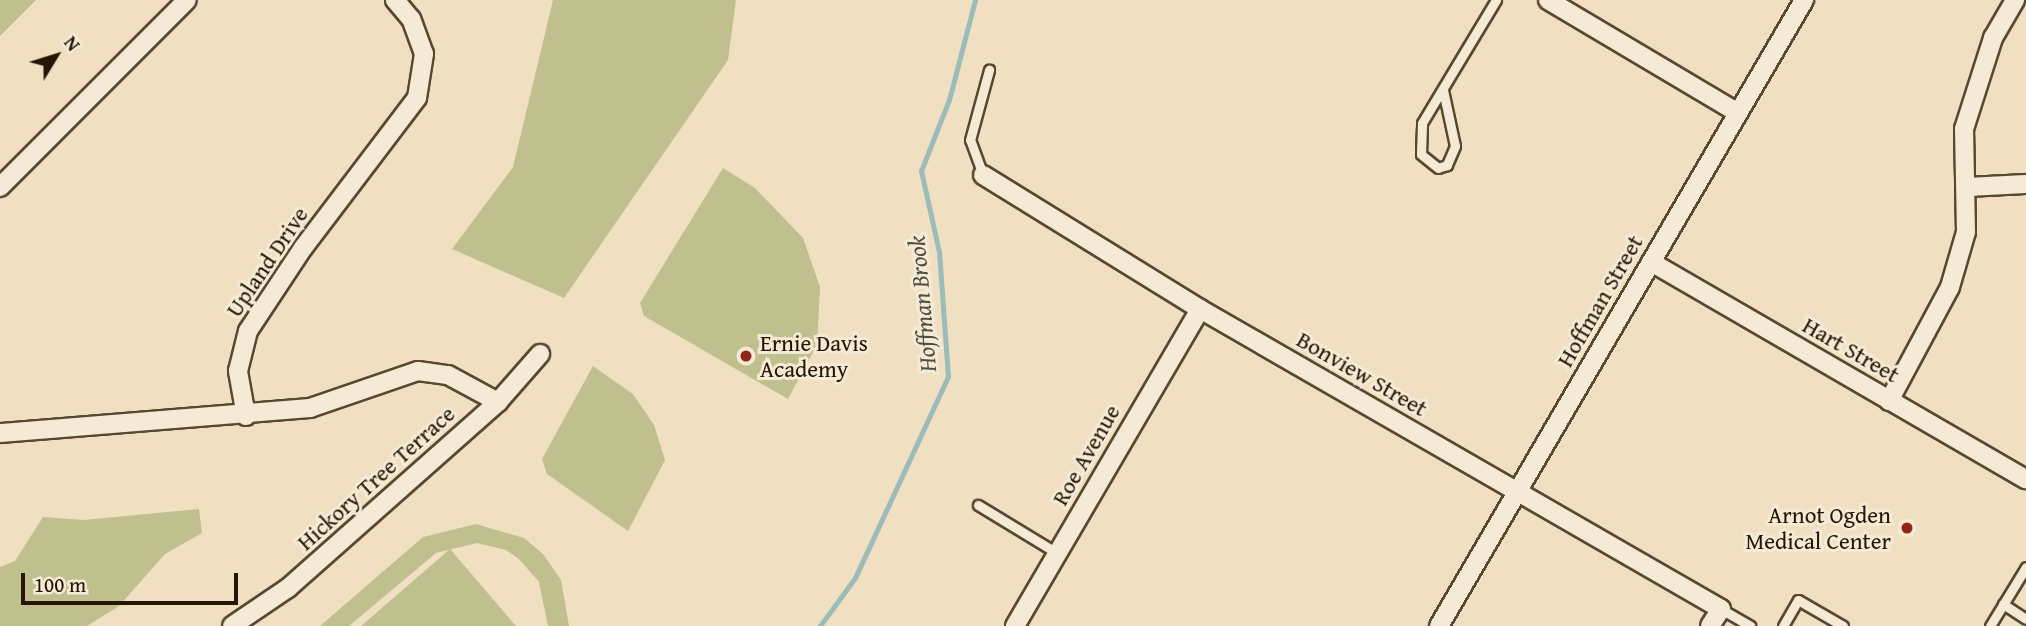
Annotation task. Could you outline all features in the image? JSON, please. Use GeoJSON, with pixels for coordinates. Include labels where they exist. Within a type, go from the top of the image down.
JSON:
{"type":"FeatureCollection","features":[{"type":"Feature","properties":{"kind":"street"},"geometry":{"type":"LineString","coordinates":[[0,187],[187,0]]}},
{"type":"Feature","properties":{"kind":"street","name":"Upland Drive"},"geometry":{"type":"LineString","coordinates":[[246,416],[238,370],[248,331],[303,248],[418,98],[424,54],[411,19],[396,0]]}},
{"type":"Feature","properties":{"kind":"street"},"geometry":{"type":"LineString","coordinates":[[1548,0],[1738,113]]}},
{"type":"Feature","properties":{"kind":"street","name":"Hoffman Street"},"geometry":{"type":"LineString","coordinates":[[1439,626],[1804,0]]}},
{"type":"Feature","properties":{"kind":"street"},"geometry":{"type":"LineString","coordinates":[[1889,401],[1950,287],[1966,232],[1964,129],[1993,38],[2015,0]]}},
{"type":"Feature","properties":{"kind":"street","name":"Bonview Street"},"geometry":{"type":"LineString","coordinates":[[983,175],[1199,309],[1721,609]]}},
{"type":"Feature","properties":{"kind":"street"},"geometry":{"type":"LineString","coordinates":[[1967,187],[2026,184]]}},
{"type":"Feature","properties":{"kind":"street","name":"Hart Street"},"geometry":{"type":"LineString","coordinates":[[1651,262],[2026,480]]}},
{"type":"Feature","properties":{"kind":"street","name":"Roe Avenue"},"geometry":{"type":"LineString","coordinates":[[1015,626],[1199,309]]}},
{"type":"Feature","properties":{"kind":"street","name":"Hickory Tree Terrace"},"geometry":{"type":"LineString","coordinates":[[232,626],[288,588],[498,402],[540,354]]}},
{"type":"Feature","properties":{"kind":"street"},"geometry":{"type":"LineString","coordinates":[[0,433],[74,425],[246,416],[310,408],[418,370],[448,375],[498,402]]}},
{"type":"Feature","properties":{"kind":"street"},"geometry":{"type":"LineString","coordinates":[[1710,626],[1721,609]]}},
{"type":"Feature","properties":{"kind":"lane"},"geometry":{"type":"LineString","coordinates":[[1443,90],[1455,146],[1447,165],[1438,168],[1421,154],[1419,140],[1428,111],[1496,0]]}},
{"type":"Feature","properties":{"kind":"lane"},"geometry":{"type":"LineString","coordinates":[[983,175],[970,140],[989,70]]}},
{"type":"Feature","properties":{"kind":"lane"},"geometry":{"type":"LineString","coordinates":[[978,505],[1057,553]]}},
{"type":"Feature","properties":{"kind":"lane"},"geometry":{"type":"LineString","coordinates":[[1990,626],[2026,567]]}},
{"type":"Feature","properties":{"kind":"lane"},"geometry":{"type":"LineString","coordinates":[[1783,626],[1798,600],[1843,626]]}},
{"type":"Feature","properties":{"kind":"lane"},"geometry":{"type":"LineString","coordinates":[[2003,604],[2026,619]]}},
{"type":"Feature","properties":{"kind":"lane"},"geometry":{"type":"LineString","coordinates":[[1721,609],[1751,626]]}},
{"type":"Feature","properties":{"kind":"green space"},"geometry":{"type":"Polygon","coordinates":[[[0,0],[36,0],[0,36],[0,0]]]}},
{"type":"Feature","properties":{"kind":"green space"},"geometry":{"type":"Polygon","coordinates":[[[553,0],[736,0],[728,60],[564,298],[452,249],[513,167],[553,0]]]}},
{"type":"Feature","properties":{"kind":"green space"},"geometry":{"type":"Polygon","coordinates":[[[723,168],[755,188],[803,238],[820,287],[817,345],[788,399],[644,316],[640,303],[723,168]]]}},
{"type":"Feature","properties":{"kind":"green space"},"geometry":{"type":"Polygon","coordinates":[[[593,366],[633,394],[654,425],[665,460],[628,531],[547,474],[542,459],[593,366]]]}},
{"type":"Feature","properties":{"kind":"green space"},"geometry":{"type":"Polygon","coordinates":[[[199,509],[202,533],[165,554],[119,606],[87,626],[0,626],[0,567],[15,561],[43,517],[84,520],[199,509]]]}},
{"type":"Feature","properties":{"kind":"green space"},"geometry":{"type":"Polygon","coordinates":[[[476,524],[524,538],[543,554],[561,580],[569,626],[548,626],[539,582],[519,559],[506,550],[477,543],[436,553],[349,626],[320,626],[423,537],[476,524]]]}},
{"type":"Feature","properties":{"kind":"green space"},"geometry":{"type":"Polygon","coordinates":[[[450,549],[516,626],[361,626],[450,549]]]}},
{"type":"Feature","properties":{"kind":"waterway","name":"Hoffman Brook"},"geometry":{"type":"LineString","coordinates":[[820,626],[855,578],[948,377],[939,252],[921,171],[949,100],[975,0]]}},
{"type":"Feature","properties":{"kind":"place","name":"Ernie Davis Academy"},"geometry":{"type":"Point","coordinates":[746,356]}},
{"type":"Feature","properties":{"kind":"place","name":"Arnot Ogden Medical Center"},"geometry":{"type":"Point","coordinates":[1907,528]}}]}
